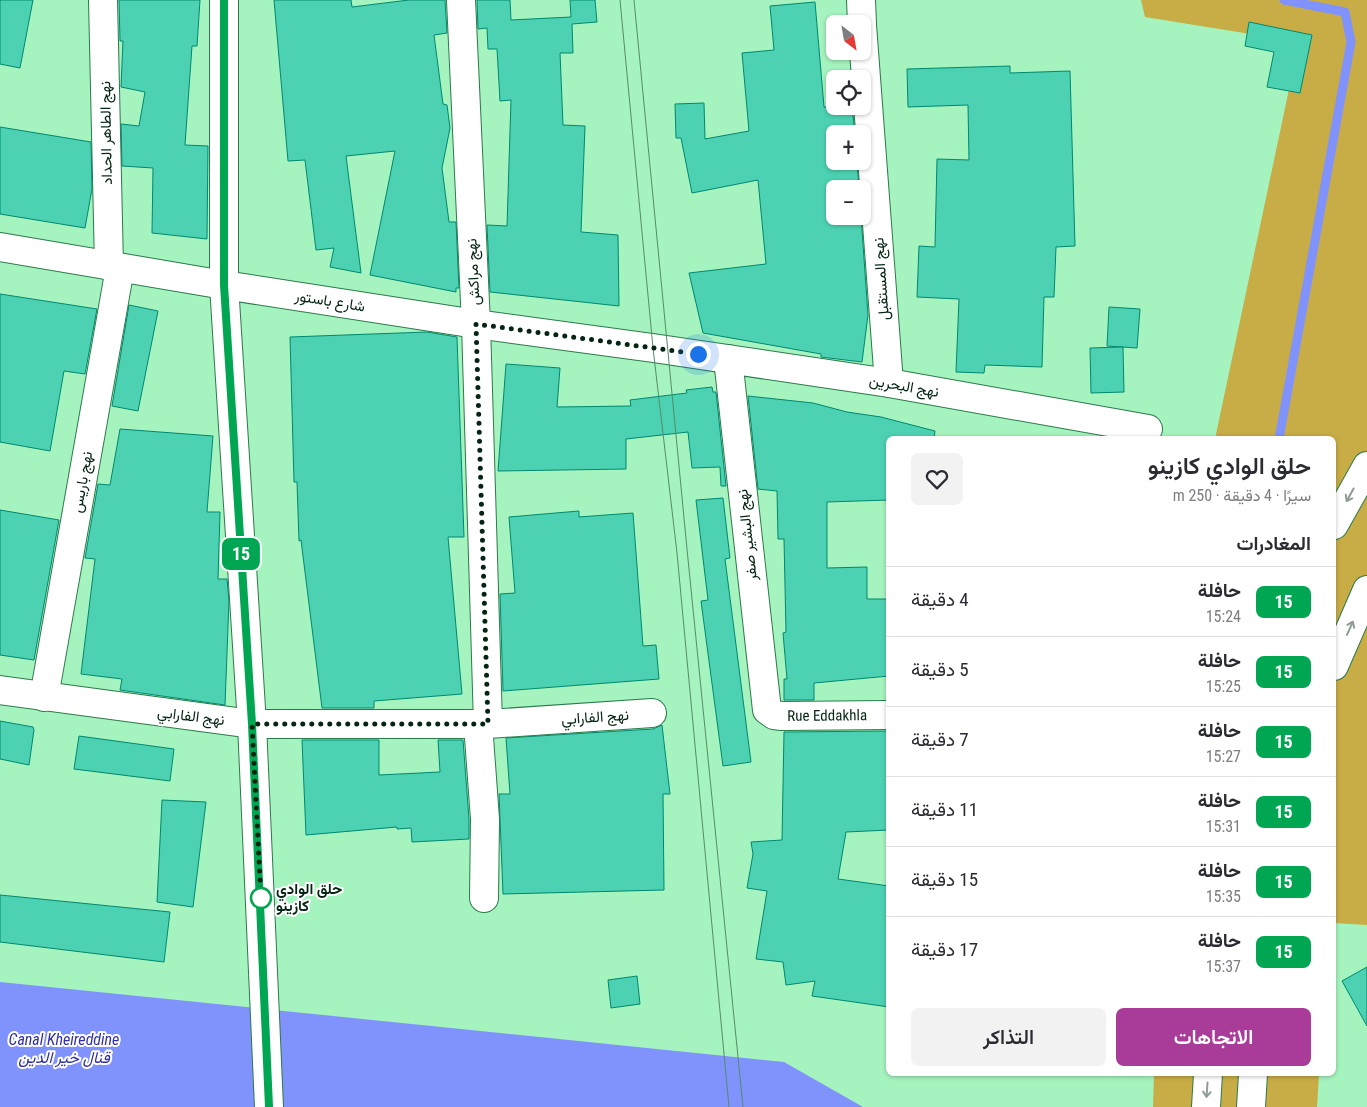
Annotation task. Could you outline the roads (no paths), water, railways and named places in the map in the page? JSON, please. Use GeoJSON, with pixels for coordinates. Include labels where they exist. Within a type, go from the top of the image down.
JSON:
{"type":"FeatureCollection","features":[{"type":"Feature","properties":{"kind":"main road","name":"نهج الطاهر الحداد"},"geometry":{"type":"LineString","coordinates":[[103,0],[114,267]]}},
{"type":"Feature","properties":{"kind":"main road"},"geometry":{"type":"LineString","coordinates":[[224,0],[224,285],[252,724],[269,1107]]}},
{"type":"Feature","properties":{"kind":"main road","name":"نهج مراكش"},"geometry":{"type":"LineString","coordinates":[[461,0],[476,324],[485,819],[484,898]]}},
{"type":"Feature","properties":{"kind":"main road","name":"نهج المستقبل"},"geometry":{"type":"LineString","coordinates":[[861,0],[862,15]]}},
{"type":"Feature","properties":{"kind":"main road","name":"نهج المستقبل"},"geometry":{"type":"LineString","coordinates":[[865,60],[889,383]]}},
{"type":"Feature","properties":{"kind":"main road","name":"شارع باستور"},"geometry":{"type":"LineString","coordinates":[[0,247],[224,285],[476,324],[660,349]]}},
{"type":"Feature","properties":{"kind":"main road","name":"نهج باريس"},"geometry":{"type":"LineString","coordinates":[[44,697],[114,267]]}},
{"type":"Feature","properties":{"kind":"main road","name":"نهج البحرين"},"geometry":{"type":"LineString","coordinates":[[660,349],[889,383],[1148,429]]}},
{"type":"Feature","properties":{"kind":"main road","name":"نهج البشير صفر"},"geometry":{"type":"LineString","coordinates":[[728,359],[767,710]]}},
{"type":"Feature","properties":{"kind":"main road"},"geometry":{"type":"LineString","coordinates":[[1336,521],[1367,466]]}},
{"type":"Feature","properties":{"kind":"main road"},"geometry":{"type":"LineString","coordinates":[[1336,661],[1367,590]]}},
{"type":"Feature","properties":{"kind":"main road","name":"نهج الفارابي"},"geometry":{"type":"LineString","coordinates":[[0,690],[252,724],[483,724],[652,713]]}},
{"type":"Feature","properties":{"kind":"main road","name":"Rue Eddakhla"},"geometry":{"type":"LineString","coordinates":[[767,710],[774,715],[782,716],[886,715]]}},
{"type":"Feature","properties":{"kind":"main road"},"geometry":{"type":"LineString","coordinates":[[1206,1107],[1208,1076]]}},
{"type":"Feature","properties":{"kind":"main road"},"geometry":{"type":"LineString","coordinates":[[1251,1107],[1253,1076]]}},
{"type":"Feature","properties":{"kind":"water","name":"Canal Kheireddine قنال خير الدين"},"geometry":{"type":"Polygon","coordinates":[[[0,982],[784,1062],[863,1107],[0,1107],[0,982]]]}},
{"type":"Feature","properties":{"kind":"waterway"},"geometry":{"type":"LineString","coordinates":[[1280,436],[1351,42],[1345,12],[1284,0]]}},
{"type":"Feature","properties":{"kind":"tram line"},"geometry":{"type":"LineString","coordinates":[[620,0],[653,348],[677,553],[729,1107]]}},
{"type":"Feature","properties":{"kind":"tram line"},"geometry":{"type":"LineString","coordinates":[[634,0],[743,1107]]}},
{"type":"Feature","properties":{"kind":"place","name":"حلق الوادي كازينو"},"geometry":{"type":"Point","coordinates":[261,898]}}]}
